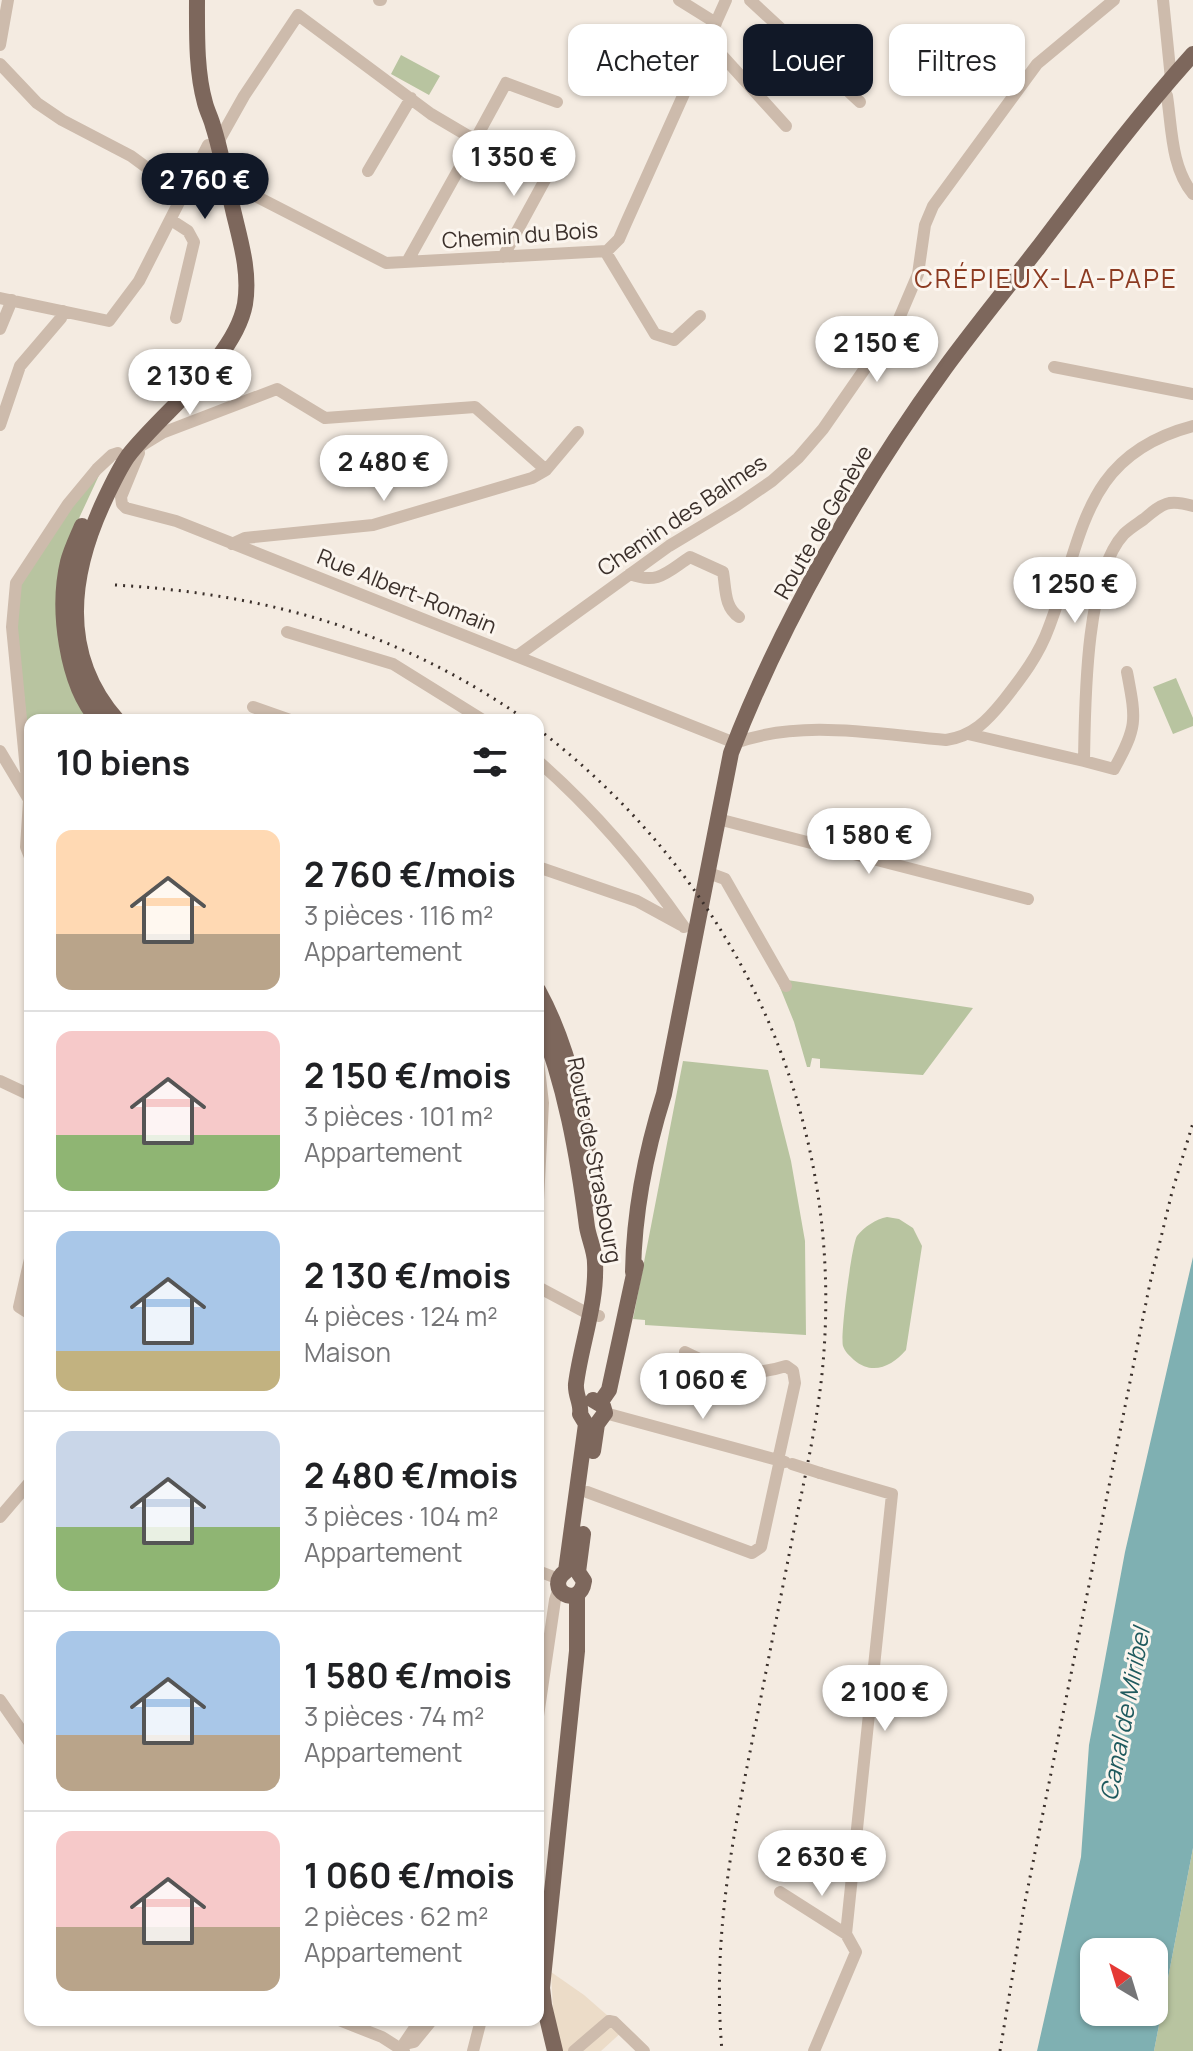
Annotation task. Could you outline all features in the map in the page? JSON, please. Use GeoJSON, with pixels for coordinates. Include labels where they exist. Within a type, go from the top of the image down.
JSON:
{"type":"FeatureCollection","features":[{"type":"Feature","properties":{"kind":"main road"},"geometry":{"type":"LineString","coordinates":[[112,714],[102,701],[84,662],[76,624],[79,571],[87,541],[118,471],[135,443],[215,346],[229,322],[237,293],[235,260],[197,82],[194,0]]}},
{"type":"Feature","properties":{"kind":"main road","name":"Route de Genève"},"geometry":{"type":"LineString","coordinates":[[568,1583],[593,1412],[609,1390],[633,1272],[642,1246],[690,928],[735,743],[805,594],[899,435],[945,368],[1193,54]]}},
{"type":"Feature","properties":{"kind":"main road"},"geometry":{"type":"LineString","coordinates":[[94,714],[83,696],[66,639],[63,603],[68,562],[102,479],[118,453],[135,443],[219,356],[243,314],[247,272],[226,181],[214,153]]}},
{"type":"Feature","properties":{"kind":"main road","name":"Route de Strasbourg"},"geometry":{"type":"LineString","coordinates":[[544,1004],[570,1076],[592,1174],[600,1246],[592,1353],[583,1381],[593,1412]]}},
{"type":"Feature","properties":{"kind":"main road","name":"Route de Strasbourg"},"geometry":{"type":"LineString","coordinates":[[544,1032],[567,1112],[582,1182],[589,1237],[596,1259],[595,1315]]}},
{"type":"Feature","properties":{"kind":"main road","name":"Route de Genève"},"geometry":{"type":"LineString","coordinates":[[568,1583],[587,1492],[593,1412]]}},
{"type":"Feature","properties":{"kind":"main road"},"geometry":{"type":"LineString","coordinates":[[544,1947],[559,1842],[577,1651],[568,1583]]}},
{"type":"Feature","properties":{"kind":"main road"},"geometry":{"type":"LineString","coordinates":[[544,2005],[555,2051]]}},
{"type":"Feature","properties":{"kind":"street"},"geometry":{"type":"LineString","coordinates":[[0,45],[8,0]]}},
{"type":"Feature","properties":{"kind":"street"},"geometry":{"type":"LineString","coordinates":[[679,0],[716,23]]}},
{"type":"Feature","properties":{"kind":"street","name":"Chemin du Bois"},"geometry":{"type":"LineString","coordinates":[[716,23],[726,0]]}},
{"type":"Feature","properties":{"kind":"street"},"geometry":{"type":"LineString","coordinates":[[750,0],[860,102]]}},
{"type":"Feature","properties":{"kind":"street","name":"Chemin des Balmes"},"geometry":{"type":"LineString","coordinates":[[517,656],[669,546],[772,481],[798,458],[823,429],[898,321],[918,274],[925,225],[933,206],[1037,64],[1114,0]]}},
{"type":"Feature","properties":{"kind":"street"},"geometry":{"type":"LineString","coordinates":[[1163,0],[1167,96],[1176,161],[1193,194]]}},
{"type":"Feature","properties":{"kind":"street"},"geometry":{"type":"LineString","coordinates":[[0,329],[6,299],[109,321],[139,281],[184,195],[214,153],[244,96],[298,15],[449,126],[475,140]]}},
{"type":"Feature","properties":{"kind":"street"},"geometry":{"type":"LineString","coordinates":[[727,61],[786,126]]}},
{"type":"Feature","properties":{"kind":"street"},"geometry":{"type":"LineString","coordinates":[[0,64],[37,103],[62,120],[131,156],[184,195]]}},
{"type":"Feature","properties":{"kind":"street"},"geometry":{"type":"LineString","coordinates":[[407,262],[506,83],[557,102]]}},
{"type":"Feature","properties":{"kind":"street","name":"Chemin du Bois"},"geometry":{"type":"LineString","coordinates":[[226,181],[386,263],[605,251],[612,248],[623,231],[683,96]]}},
{"type":"Feature","properties":{"kind":"street"},"geometry":{"type":"LineString","coordinates":[[368,171],[411,98]]}},
{"type":"Feature","properties":{"kind":"street"},"geometry":{"type":"LineString","coordinates":[[503,257],[558,156]]}},
{"type":"Feature","properties":{"kind":"street"},"geometry":{"type":"LineString","coordinates":[[171,220],[188,231],[194,242],[176,318]]}},
{"type":"Feature","properties":{"kind":"street"},"geometry":{"type":"LineString","coordinates":[[605,251],[655,334],[674,340],[700,316]]}},
{"type":"Feature","properties":{"kind":"street"},"geometry":{"type":"LineString","coordinates":[[0,425],[20,366],[61,318],[63,311]]}},
{"type":"Feature","properties":{"kind":"street"},"geometry":{"type":"LineString","coordinates":[[1054,367],[1193,394]]}},
{"type":"Feature","properties":{"kind":"street"},"geometry":{"type":"LineString","coordinates":[[135,443],[277,389],[325,418],[475,407],[546,470]]}},
{"type":"Feature","properties":{"kind":"street"},"geometry":{"type":"LineString","coordinates":[[735,743],[803,729],[946,740],[976,730],[992,715],[1036,657],[1049,629],[1089,508],[1099,488],[1117,465],[1139,447],[1176,430],[1193,426]]}},
{"type":"Feature","properties":{"kind":"street"},"geometry":{"type":"LineString","coordinates":[[232,544],[245,538],[373,525],[532,478],[546,470],[578,432]]}},
{"type":"Feature","properties":{"kind":"street","name":"Rue Albert-Romain"},"geometry":{"type":"LineString","coordinates":[[135,443],[139,453],[121,497],[122,504],[137,513],[176,521],[735,743]]}},
{"type":"Feature","properties":{"kind":"street"},"geometry":{"type":"LineString","coordinates":[[24,750],[12,627],[16,583],[68,504],[97,469],[118,453]]}},
{"type":"Feature","properties":{"kind":"street"},"geometry":{"type":"LineString","coordinates":[[1084,761],[1090,650],[1095,609],[1105,571],[1123,535],[1154,510],[1176,501],[1193,506]]}},
{"type":"Feature","properties":{"kind":"street"},"geometry":{"type":"LineString","coordinates":[[630,574],[646,580],[655,579],[690,557],[723,572],[730,612],[739,617]]}},
{"type":"Feature","properties":{"kind":"street"},"geometry":{"type":"LineString","coordinates":[[287,632],[393,664],[473,714]]}},
{"type":"Feature","properties":{"kind":"street"},"geometry":{"type":"LineString","coordinates":[[968,734],[1114,769],[1131,739],[1135,718],[1127,672]]}},
{"type":"Feature","properties":{"kind":"street"},"geometry":{"type":"LineString","coordinates":[[253,707],[273,714]]}},
{"type":"Feature","properties":{"kind":"street"},"geometry":{"type":"LineString","coordinates":[[0,751],[24,792]]}},
{"type":"Feature","properties":{"kind":"street"},"geometry":{"type":"LineString","coordinates":[[544,766],[589,807],[618,839],[690,928]]}},
{"type":"Feature","properties":{"kind":"street"},"geometry":{"type":"LineString","coordinates":[[718,819],[1028,899]]}},
{"type":"Feature","properties":{"kind":"street"},"geometry":{"type":"LineString","coordinates":[[544,869],[637,901],[690,928]]}},
{"type":"Feature","properties":{"kind":"street"},"geometry":{"type":"LineString","coordinates":[[706,872],[725,879],[786,986]]}},
{"type":"Feature","properties":{"kind":"street"},"geometry":{"type":"LineString","coordinates":[[0,1081],[24,1092]]}},
{"type":"Feature","properties":{"kind":"street"},"geometry":{"type":"LineString","coordinates":[[24,1285],[19,1307],[24,1310]]}},
{"type":"Feature","properties":{"kind":"street"},"geometry":{"type":"LineString","coordinates":[[544,1290],[595,1315]]}},
{"type":"Feature","properties":{"kind":"street"},"geometry":{"type":"LineString","coordinates":[[587,1492],[752,1553],[761,1547],[783,1461],[795,1383],[793,1371],[786,1366],[769,1371],[721,1370],[685,1352]]}},
{"type":"Feature","properties":{"kind":"street"},"geometry":{"type":"LineString","coordinates":[[593,1412],[783,1461],[892,1494],[846,1934]]}},
{"type":"Feature","properties":{"kind":"street"},"geometry":{"type":"LineString","coordinates":[[0,1517],[24,1489]]}},
{"type":"Feature","properties":{"kind":"street"},"geometry":{"type":"LineString","coordinates":[[544,1573],[568,1583],[555,1611],[544,1675]]}},
{"type":"Feature","properties":{"kind":"street"},"geometry":{"type":"LineString","coordinates":[[0,1700],[24,1734]]}},
{"type":"Feature","properties":{"kind":"street"},"geometry":{"type":"LineString","coordinates":[[780,1892],[846,1934],[856,1952],[814,2051]]}},
{"type":"Feature","properties":{"kind":"street"},"geometry":{"type":"LineString","coordinates":[[574,2051],[609,2021],[614,2022],[644,2051]]}},
{"type":"Feature","properties":{"kind":"street"},"geometry":{"type":"LineString","coordinates":[[354,2026],[402,2049]]}},
{"type":"Feature","properties":{"kind":"street"},"geometry":{"type":"LineString","coordinates":[[402,2049],[415,2026]]}},
{"type":"Feature","properties":{"kind":"street"},"geometry":{"type":"LineString","coordinates":[[402,2049],[414,2042],[427,2026]]}},
{"type":"Feature","properties":{"kind":"street"},"geometry":{"type":"LineString","coordinates":[[473,2051],[479,2026]]}},
{"type":"Feature","properties":{"kind":"green space"},"geometry":{"type":"Polygon","coordinates":[[[401,55],[440,76],[429,95],[391,74],[401,55]]]}},
{"type":"Feature","properties":{"kind":"green space"},"geometry":{"type":"Polygon","coordinates":[[[102,469],[66,546],[88,714],[26,714],[16,618],[20,584],[75,502],[102,469]]]}},
{"type":"Feature","properties":{"kind":"green space"},"geometry":{"type":"Polygon","coordinates":[[[1176,678],[1193,718],[1193,726],[1173,734],[1153,687],[1176,678]]]}},
{"type":"Feature","properties":{"kind":"green space"},"geometry":{"type":"Polygon","coordinates":[[[787,980],[973,1008],[923,1075],[820,1068],[820,1059],[812,1058],[810,1067],[807,1067],[779,985],[787,980]]]}},
{"type":"Feature","properties":{"kind":"green space"},"geometry":{"type":"Polygon","coordinates":[[[683,1061],[768,1070],[791,1161],[805,1241],[806,1335],[645,1325],[645,1320],[633,1319],[683,1061]]]}},
{"type":"Feature","properties":{"kind":"green space"},"geometry":{"type":"Polygon","coordinates":[[[887,1217],[899,1219],[913,1228],[922,1246],[906,1350],[895,1361],[875,1368],[861,1365],[846,1352],[843,1326],[857,1236],[870,1224],[887,1217]]]}},
{"type":"Feature","properties":{"kind":"green space"},"geometry":{"type":"Polygon","coordinates":[[[1193,1848],[1193,2051],[1154,2051],[1159,2026],[1168,2026],[1168,1978],[1193,1848]]]}},
{"type":"Feature","properties":{"kind":"shaded area"},"geometry":{"type":"Polygon","coordinates":[[[551,1972],[584,1995],[624,2030],[601,2051],[562,2051],[553,2010],[551,1972]]]}},
{"type":"Feature","properties":{"kind":"water","name":"Canal de Miribel"},"geometry":{"type":"Polygon","coordinates":[[[1193,1257],[1193,1848],[1168,1978],[1168,1938],[1080,1938],[1080,2026],[1159,2026],[1154,2051],[1037,2051],[1081,1857],[1089,1745],[1125,1552],[1193,1257]]]}},
{"type":"Feature","properties":{"kind":"railway"},"geometry":{"type":"LineString","coordinates":[[115,585],[226,597],[330,622],[430,663],[517,714]]}},
{"type":"Feature","properties":{"kind":"railway"},"geometry":{"type":"LineString","coordinates":[[544,734],[609,791],[671,859],[723,934],[765,1014],[797,1099],[817,1188],[826,1280],[822,1374],[728,1872],[720,1960],[722,2051]]}},
{"type":"Feature","properties":{"kind":"railway"},"geometry":{"type":"LineString","coordinates":[[1000,2051],[1024,1907],[1150,1283],[1193,1123]]}},
{"type":"Feature","properties":{"kind":"district","name":"CRÉPIEUX-LA-PAPE"},"geometry":{"type":"Point","coordinates":[1046,278]}}]}
